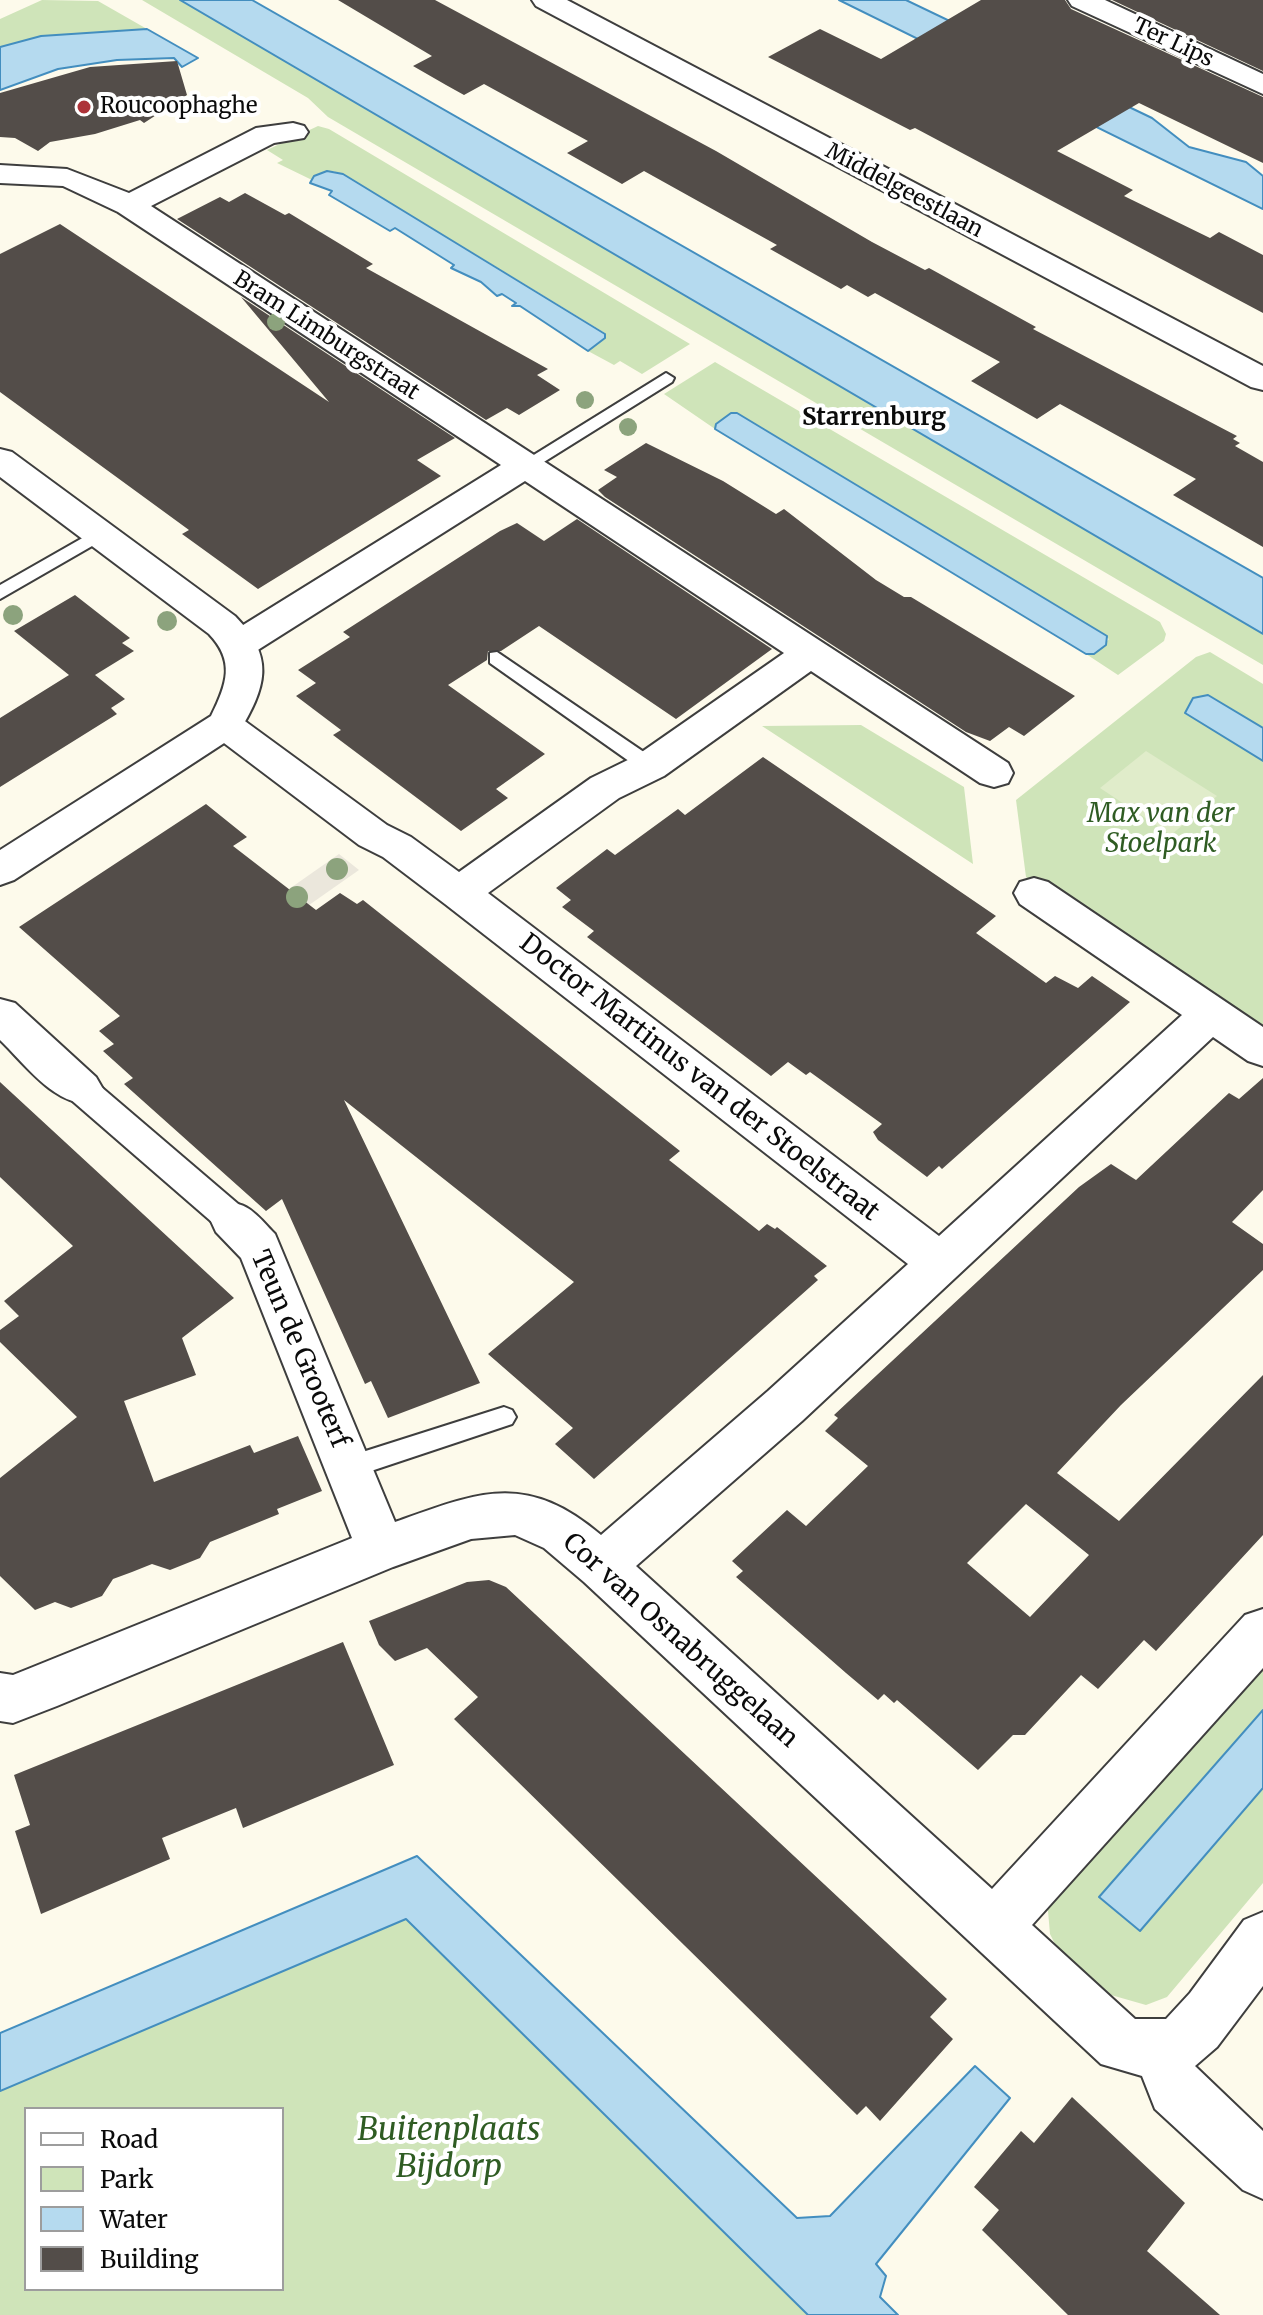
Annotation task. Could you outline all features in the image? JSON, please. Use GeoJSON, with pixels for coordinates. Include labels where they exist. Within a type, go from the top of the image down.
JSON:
{"type":"FeatureCollection","features":[{"type":"Feature","properties":{"kind":"street","name":"Middelgeestlaan"},"geometry":{"type":"LineString","coordinates":[[546,0],[1263,380]]}},
{"type":"Feature","properties":{"kind":"street","name":"Ter Lips"},"geometry":{"type":"LineString","coordinates":[[1082,0],[1263,85]]}},
{"type":"Feature","properties":{"kind":"street"},"geometry":{"type":"LineString","coordinates":[[129,205],[267,134],[293,132]]}},
{"type":"Feature","properties":{"kind":"street","name":"Bram Limburgstraat"},"geometry":{"type":"LineString","coordinates":[[0,174],[38,174],[89,182],[129,205],[994,773]]}},
{"type":"Feature","properties":{"kind":"street"},"geometry":{"type":"LineString","coordinates":[[0,460],[222,625],[240,644],[245,673],[234,710],[225,725],[0,870]]}},
{"type":"Feature","properties":{"kind":"street"},"geometry":{"type":"LineString","coordinates":[[240,644],[525,466]]}},
{"type":"Feature","properties":{"kind":"street"},"geometry":{"type":"LineString","coordinates":[[459,893],[605,788],[650,766],[810,653]]}},
{"type":"Feature","properties":{"kind":"street","name":"Doctor Martinus van der Stoelstraat"},"geometry":{"type":"LineString","coordinates":[[225,725],[373,835],[397,847],[459,893],[940,1263]]}},
{"type":"Feature","properties":{"kind":"street"},"geometry":{"type":"LineString","coordinates":[[1034,893],[1263,1049]]}},
{"type":"Feature","properties":{"kind":"street"},"geometry":{"type":"LineString","coordinates":[[601,1566],[785,1406],[1211,1014]]}},
{"type":"Feature","properties":{"kind":"street","name":"Teun de Grooterf"},"geometry":{"type":"LineString","coordinates":[[0,1015],[232,1219],[259,1247],[381,1549]]}},
{"type":"Feature","properties":{"kind":"street","name":"Cor van Osnabruggelaan"},"geometry":{"type":"LineString","coordinates":[[0,1697],[13,1699],[26,1694],[381,1549],[471,1517],[517,1513],[561,1532],[601,1566],[1121,2044],[1161,2048]]}},
{"type":"Feature","properties":{"kind":"street"},"geometry":{"type":"LineString","coordinates":[[994,1927],[1263,1632]]}},
{"type":"Feature","properties":{"kind":"street"},"geometry":{"type":"LineString","coordinates":[[1263,1939],[1193,2031],[1175,2047],[1161,2048],[1175,2089],[1263,2170]]}},
{"type":"Feature","properties":{"kind":"lane"},"geometry":{"type":"LineString","coordinates":[[525,466],[666,378]]}},
{"type":"Feature","properties":{"kind":"lane"},"geometry":{"type":"LineString","coordinates":[[0,593],[100,534]]}},
{"type":"Feature","properties":{"kind":"lane"},"geometry":{"type":"LineString","coordinates":[[497,658],[650,766]]}},
{"type":"Feature","properties":{"kind":"lane"},"geometry":{"type":"LineString","coordinates":[[350,1467],[504,1417]]}},
{"type":"Feature","properties":{"kind":"green space"},"geometry":{"type":"Polygon","coordinates":[[[42,0],[98,1],[147,29],[41,36],[0,47],[0,19],[42,0]]]}},
{"type":"Feature","properties":{"kind":"green space"},"geometry":{"type":"Polygon","coordinates":[[[142,0],[180,0],[1263,634],[1263,665],[328,117],[308,98],[142,0]]]}},
{"type":"Feature","properties":{"kind":"green space"},"geometry":{"type":"Polygon","coordinates":[[[318,126],[329,129],[690,344],[642,374],[620,361],[614,365],[588,351],[605,338],[605,333],[343,174],[332,171],[312,180],[277,163],[283,160],[267,150],[318,126]]]}},
{"type":"Feature","properties":{"kind":"green space"},"geometry":{"type":"Polygon","coordinates":[[[715,362],[1160,622],[1166,634],[1164,641],[1118,675],[1086,654],[1094,654],[1109,639],[731,413],[716,424],[715,429],[664,394],[715,362]]]}},
{"type":"Feature","properties":{"kind":"green space","name":"Max van der Stoelpark"},"geometry":{"type":"Polygon","coordinates":[[[1210,652],[1263,684],[1263,728],[1208,695],[1185,713],[1263,761],[1263,1025],[1047,884],[1036,884],[1026,877],[1016,800],[1196,657],[1210,652]]]}},
{"type":"Feature","properties":{"kind":"green space"},"geometry":{"type":"Polygon","coordinates":[[[861,725],[964,787],[973,864],[762,726],[861,725]]]}},
{"type":"Feature","properties":{"kind":"green space"},"geometry":{"type":"Polygon","coordinates":[[[1146,751],[1217,796],[1171,835],[1100,788],[1146,751]]]}},
{"type":"Feature","properties":{"kind":"green space"},"geometry":{"type":"Polygon","coordinates":[[[1263,1653],[1263,1710],[1100,1896],[1140,1931],[1263,1788],[1263,1883],[1167,1997],[1146,2005],[1111,1995],[1057,1948],[1050,1934],[1047,1899],[1263,1653]]]}},
{"type":"Feature","properties":{"kind":"green space","name":"Buitenplaats Bijdorp"},"geometry":{"type":"Polygon","coordinates":[[[416,1886],[856,2315],[0,2315],[0,2057],[416,1886]]]}},
{"type":"Feature","properties":{"kind":"shaded area"},"geometry":{"type":"Polygon","coordinates":[[[339,854],[359,870],[292,917],[272,901],[339,854]]]}},
{"type":"Feature","properties":{"kind":"water"},"geometry":{"type":"Polygon","coordinates":[[[180,0],[252,0],[1263,578],[1263,634],[180,0]]]}},
{"type":"Feature","properties":{"kind":"water"},"geometry":{"type":"Polygon","coordinates":[[[839,0],[906,0],[1152,118],[1189,147],[1246,162],[1263,176],[1263,209],[839,0]]]}},
{"type":"Feature","properties":{"kind":"water"},"geometry":{"type":"Polygon","coordinates":[[[147,29],[198,58],[182,67],[174,58],[117,60],[58,69],[0,90],[0,47],[41,36],[147,29]]]}},
{"type":"Feature","properties":{"kind":"water"},"geometry":{"type":"Polygon","coordinates":[[[327,171],[343,174],[605,334],[605,338],[588,351],[520,306],[512,306],[516,303],[502,294],[497,296],[481,282],[451,268],[454,265],[395,228],[390,231],[329,195],[332,191],[310,183],[314,176],[327,171]]]}},
{"type":"Feature","properties":{"kind":"water"},"geometry":{"type":"Polygon","coordinates":[[[731,413],[737,413],[1107,636],[1106,645],[1094,654],[1086,654],[715,429],[716,424],[731,413]]]}},
{"type":"Feature","properties":{"kind":"water"},"geometry":{"type":"Polygon","coordinates":[[[1208,695],[1263,728],[1263,761],[1185,713],[1193,698],[1208,695]]]}},
{"type":"Feature","properties":{"kind":"water"},"geometry":{"type":"Polygon","coordinates":[[[1263,1710],[1263,1788],[1140,1931],[1099,1897],[1263,1710]]]}},
{"type":"Feature","properties":{"kind":"water"},"geometry":{"type":"Polygon","coordinates":[[[417,1856],[797,2218],[830,2216],[975,2066],[1010,2098],[876,2264],[886,2276],[880,2297],[898,2315],[808,2315],[406,1919],[0,2091],[0,2033],[417,1856]]]}},
{"type":"Feature","properties":{"kind":"building"},"geometry":{"type":"Polygon","coordinates":[[[338,0],[435,0],[716,151],[872,242],[925,270],[929,268],[1036,327],[1033,329],[1237,436],[1233,439],[1240,443],[1235,446],[1263,462],[1263,547],[1173,495],[1196,479],[1060,404],[1037,419],[971,381],[1000,362],[875,293],[868,297],[847,285],[841,289],[770,249],[777,245],[644,171],[622,184],[567,153],[588,141],[484,84],[464,95],[446,85],[413,66],[432,56],[338,0]]]}},
{"type":"Feature","properties":{"kind":"building"},"geometry":{"type":"Polygon","coordinates":[[[981,0],[1065,0],[1071,9],[1263,97],[1263,163],[1139,103],[1057,151],[1133,190],[1124,196],[1210,238],[1219,232],[1263,255],[1263,313],[915,128],[910,130],[768,57],[820,29],[881,59],[981,0]]]}},
{"type":"Feature","properties":{"kind":"building"},"geometry":{"type":"Polygon","coordinates":[[[1112,0],[1263,0],[1263,71],[1112,0]]]}},
{"type":"Feature","properties":{"kind":"building","name":"Roucoophaghe"},"geometry":{"type":"Polygon","coordinates":[[[177,61],[187,95],[144,123],[140,120],[95,134],[50,142],[38,151],[15,138],[0,137],[0,93],[90,67],[177,61]]]}},
{"type":"Feature","properties":{"kind":"building"},"geometry":{"type":"Polygon","coordinates":[[[245,193],[285,215],[289,213],[373,264],[366,268],[548,369],[537,375],[560,390],[519,415],[507,408],[486,420],[177,219],[220,197],[229,202],[245,193]]]}},
{"type":"Feature","properties":{"kind":"building"},"geometry":{"type":"Polygon","coordinates":[[[60,224],[329,402],[241,297],[455,438],[417,460],[441,476],[258,589],[182,534],[189,530],[0,392],[0,254],[60,224]]]}},
{"type":"Feature","properties":{"kind":"building"},"geometry":{"type":"Polygon","coordinates":[[[646,443],[723,481],[776,514],[784,509],[876,580],[904,597],[911,597],[1075,696],[1024,736],[1009,727],[990,741],[966,732],[605,497],[598,490],[617,477],[604,470],[646,443]]]}},
{"type":"Feature","properties":{"kind":"building"},"geometry":{"type":"Polygon","coordinates":[[[577,519],[772,649],[676,719],[539,626],[501,651],[488,651],[487,660],[448,685],[545,754],[496,789],[508,798],[461,831],[333,735],[341,730],[296,696],[316,683],[298,670],[350,637],[343,632],[500,531],[517,523],[544,541],[577,519]]]}},
{"type":"Feature","properties":{"kind":"building"},"geometry":{"type":"Polygon","coordinates":[[[75,595],[130,638],[122,643],[134,651],[95,675],[125,699],[111,708],[117,714],[0,787],[0,718],[69,675],[14,631],[75,595]]]}},
{"type":"Feature","properties":{"kind":"building"},"geometry":{"type":"Polygon","coordinates":[[[763,757],[996,916],[976,933],[1046,983],[1055,976],[1078,988],[1092,976],[1130,1002],[942,1169],[939,1166],[927,1177],[878,1140],[873,1132],[882,1124],[810,1072],[806,1075],[788,1062],[771,1076],[587,937],[594,931],[562,907],[571,900],[556,888],[607,849],[615,855],[678,809],[685,815],[763,757]]]}},
{"type":"Feature","properties":{"kind":"building"},"geometry":{"type":"Polygon","coordinates":[[[206,804],[247,837],[233,846],[316,910],[340,893],[357,904],[363,900],[680,1151],[669,1160],[759,1231],[767,1224],[775,1229],[777,1227],[827,1266],[814,1276],[818,1280],[594,1479],[555,1444],[573,1428],[488,1354],[574,1282],[344,1100],[480,1383],[388,1418],[371,1381],[365,1384],[282,1199],[266,1211],[124,1084],[133,1078],[103,1051],[114,1044],[99,1031],[120,1016],[19,927],[206,804]]]}},
{"type":"Feature","properties":{"kind":"building"},"geometry":{"type":"Polygon","coordinates":[[[1263,1078],[1263,1190],[1232,1222],[1263,1244],[1263,1270],[1121,1405],[1057,1473],[1119,1521],[1263,1375],[1263,1535],[1156,1651],[1144,1640],[1098,1689],[1081,1675],[1025,1735],[1013,1735],[978,1770],[897,1700],[894,1703],[884,1694],[878,1700],[846,1673],[736,1577],[743,1571],[732,1561],[787,1510],[806,1526],[868,1466],[825,1431],[838,1418],[834,1415],[1079,1187],[1111,1164],[1136,1180],[1229,1093],[1239,1099],[1263,1078]],[[1026,1504],[967,1563],[1030,1617],[1089,1555],[1026,1504]]]}},
{"type":"Feature","properties":{"kind":"building"},"geometry":{"type":"Polygon","coordinates":[[[0,1082],[234,1298],[182,1338],[196,1375],[124,1401],[154,1482],[250,1445],[254,1453],[298,1436],[322,1491],[277,1509],[279,1514],[210,1542],[200,1558],[170,1570],[152,1564],[113,1579],[102,1596],[71,1608],[55,1602],[35,1610],[0,1576],[0,1478],[77,1417],[0,1342],[0,1330],[19,1316],[4,1301],[73,1246],[0,1177],[0,1082]]]}},
{"type":"Feature","properties":{"kind":"building"},"geometry":{"type":"Polygon","coordinates":[[[489,1580],[506,1587],[947,1999],[930,2017],[953,2039],[880,2121],[866,2106],[857,2115],[454,1719],[478,1697],[427,1648],[395,1661],[379,1645],[369,1621],[467,1582],[489,1580]]]}},
{"type":"Feature","properties":{"kind":"building"},"geometry":{"type":"Polygon","coordinates":[[[343,1642],[394,1765],[243,1828],[236,1808],[162,1838],[170,1859],[41,1914],[15,1831],[30,1825],[14,1775],[343,1642]]]}},
{"type":"Feature","properties":{"kind":"building"},"geometry":{"type":"Polygon","coordinates":[[[1072,2097],[1185,2203],[1147,2251],[1220,2315],[1068,2315],[982,2230],[999,2210],[974,2187],[1021,2131],[1034,2143],[1072,2097]]]}},
{"type":"Feature","properties":{"kind":"place","name":"Roucoophaghe"},"geometry":{"type":"Point","coordinates":[84,107]}},
{"type":"Feature","properties":{"kind":"district","name":"Starrenburg"},"geometry":{"type":"Point","coordinates":[874,418]}}]}
